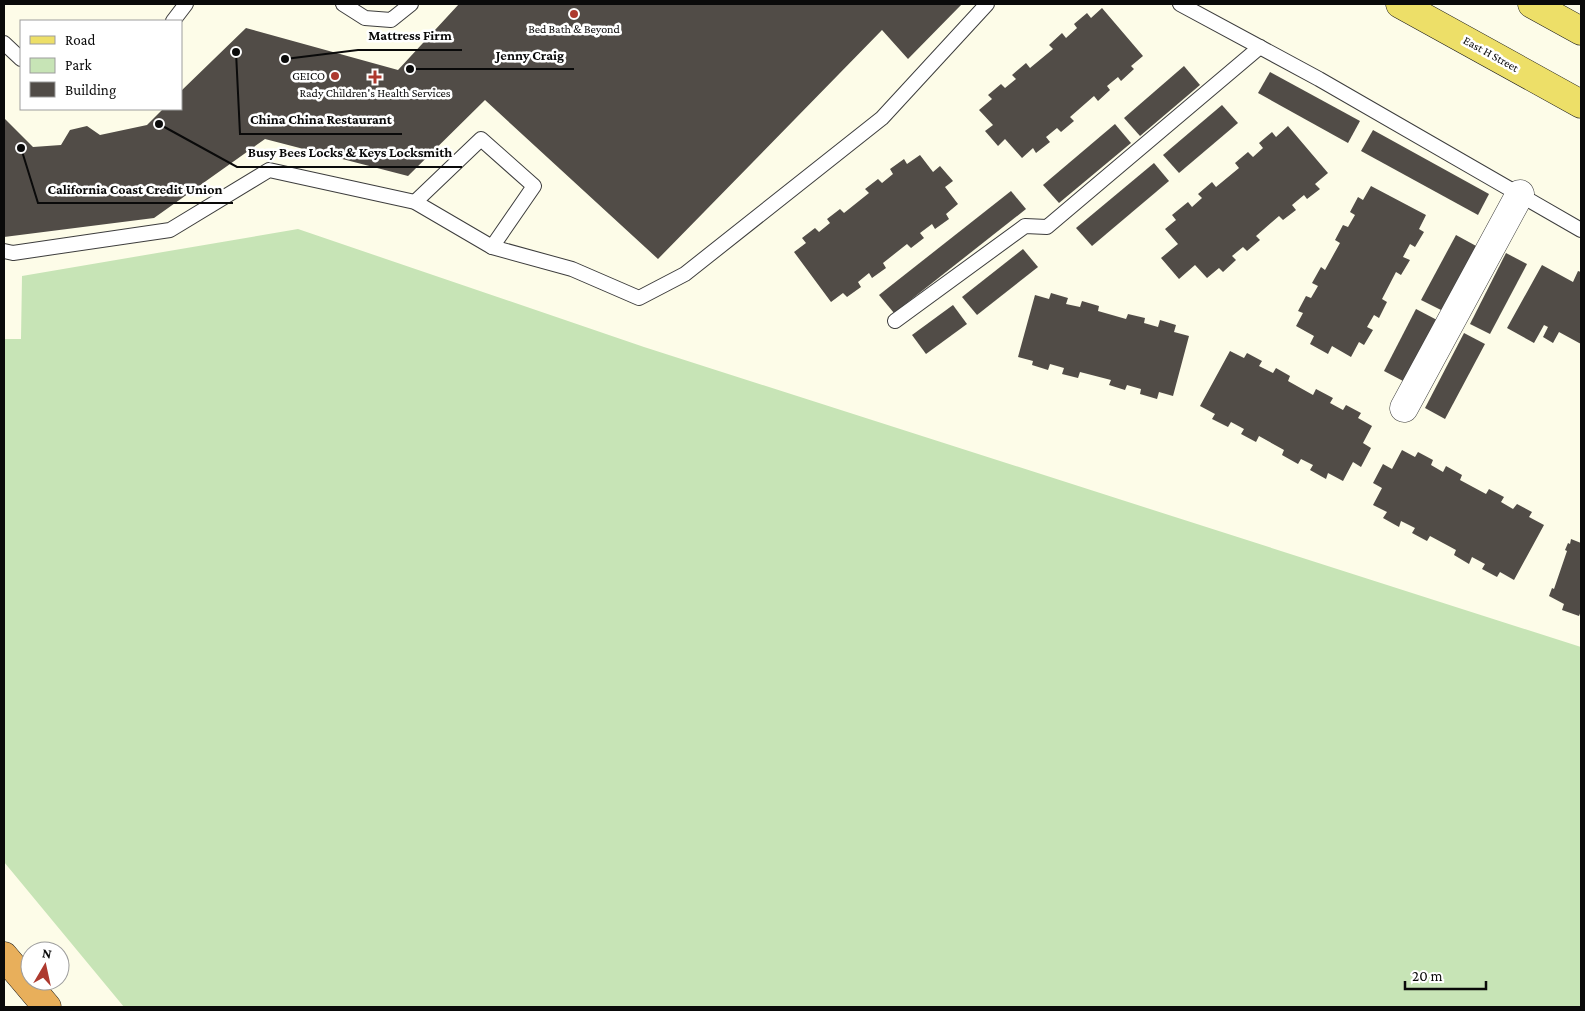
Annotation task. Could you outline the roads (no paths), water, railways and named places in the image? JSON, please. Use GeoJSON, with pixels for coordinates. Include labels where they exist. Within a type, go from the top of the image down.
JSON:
{"type":"FeatureCollection","features":[{"type":"Feature","properties":{"kind":"highway"},"geometry":{"type":"LineString","coordinates":[[4,956],[47,1007]]}},
{"type":"Feature","properties":{"kind":"main road","name":"East H Street"},"geometry":{"type":"LineString","coordinates":[[1400,4],[1581,104]]}},
{"type":"Feature","properties":{"kind":"main road"},"geometry":{"type":"LineString","coordinates":[[1532,4],[1581,31]]}},
{"type":"Feature","properties":{"kind":"street"},"geometry":{"type":"LineString","coordinates":[[1404,408],[1520,194]]}},
{"type":"Feature","properties":{"kind":"lane"},"geometry":{"type":"LineString","coordinates":[[173,20],[186,4]]}},
{"type":"Feature","properties":{"kind":"lane"},"geometry":{"type":"LineString","coordinates":[[343,4],[365,18],[391,20],[411,4]]}},
{"type":"Feature","properties":{"kind":"lane"},"geometry":{"type":"LineString","coordinates":[[7,256],[170,230],[269,170],[415,202],[492,247],[572,269],[639,298],[685,274],[882,118],[986,4]]}},
{"type":"Feature","properties":{"kind":"lane"},"geometry":{"type":"LineString","coordinates":[[1180,4],[1260,46],[1581,230]]}},
{"type":"Feature","properties":{"kind":"lane"},"geometry":{"type":"LineString","coordinates":[[4,43],[20,58]]}},
{"type":"Feature","properties":{"kind":"lane"},"geometry":{"type":"LineString","coordinates":[[895,321],[1024,226],[1047,227],[1260,46]]}},
{"type":"Feature","properties":{"kind":"lane"},"geometry":{"type":"LineString","coordinates":[[415,202],[481,139],[534,186],[492,247]]}},
{"type":"Feature","properties":{"kind":"place","name":"Bed Bath & Beyond"},"geometry":{"type":"Point","coordinates":[574,14]}},
{"type":"Feature","properties":{"kind":"place","name":"China China Restaurant"},"geometry":{"type":"Point","coordinates":[236,52]}},
{"type":"Feature","properties":{"kind":"place","name":"Mattress Firm"},"geometry":{"type":"Point","coordinates":[285,59]}},
{"type":"Feature","properties":{"kind":"place","name":"Jenny Craig"},"geometry":{"type":"Point","coordinates":[410,69]}},
{"type":"Feature","properties":{"kind":"place","name":"GEICO"},"geometry":{"type":"Point","coordinates":[335,76]}},
{"type":"Feature","properties":{"kind":"place","name":"Rady Children's Health Services"},"geometry":{"type":"Point","coordinates":[375,77]}},
{"type":"Feature","properties":{"kind":"place","name":"Busy Bees Locks & Keys Locksmith"},"geometry":{"type":"Point","coordinates":[159,124]}},
{"type":"Feature","properties":{"kind":"place","name":"California Coast Credit Union"},"geometry":{"type":"Point","coordinates":[21,148]}}]}
